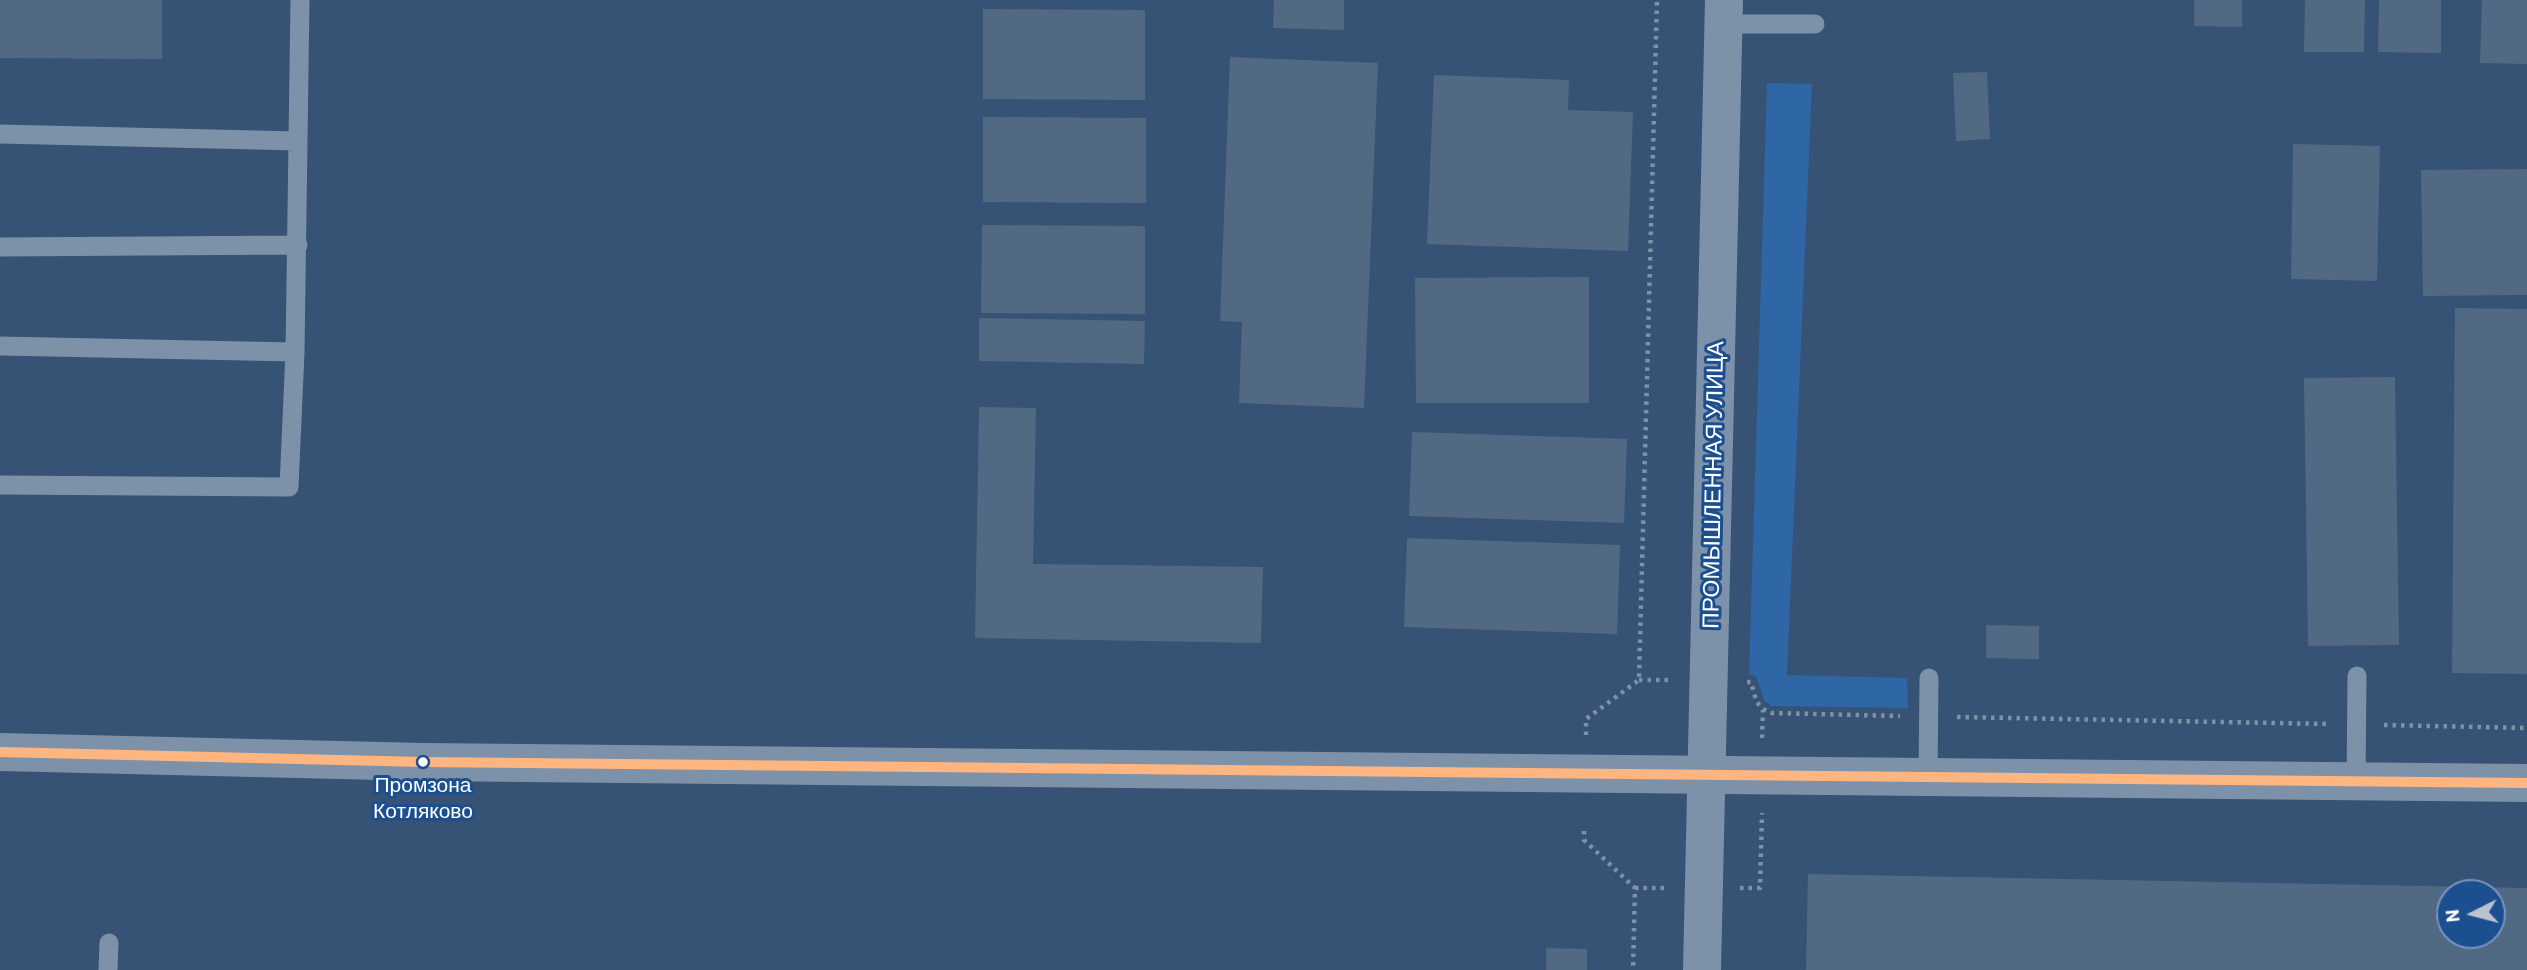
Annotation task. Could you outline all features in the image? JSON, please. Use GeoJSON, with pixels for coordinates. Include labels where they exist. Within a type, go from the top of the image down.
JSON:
{"type":"FeatureCollection","features":[{"type":"Feature","properties":{"kind":"street","name":"ПРОМЫШЛЕННАЯ УЛИЦА"},"geometry":{"type":"LineString","coordinates":[[1702,970],[1724,12]]}},
{"type":"Feature","properties":{"kind":"street"},"geometry":{"type":"LineString","coordinates":[[0,752],[424,762],[2527,783]]}},
{"type":"Feature","properties":{"kind":"lane"},"geometry":{"type":"LineString","coordinates":[[0,485],[289,487],[298,245],[300,0]]}},
{"type":"Feature","properties":{"kind":"lane"},"geometry":{"type":"LineString","coordinates":[[1724,12],[1815,24]]}},
{"type":"Feature","properties":{"kind":"lane"},"geometry":{"type":"LineString","coordinates":[[0,134],[298,141]]}},
{"type":"Feature","properties":{"kind":"lane"},"geometry":{"type":"LineString","coordinates":[[0,247],[298,245]]}},
{"type":"Feature","properties":{"kind":"lane"},"geometry":{"type":"LineString","coordinates":[[0,346],[295,352]]}},
{"type":"Feature","properties":{"kind":"lane"},"geometry":{"type":"LineString","coordinates":[[2356,782],[2357,676]]}},
{"type":"Feature","properties":{"kind":"lane"},"geometry":{"type":"LineString","coordinates":[[1928,779],[1929,678]]}},
{"type":"Feature","properties":{"kind":"lane"},"geometry":{"type":"LineString","coordinates":[[108,970],[109,943]]}},
{"type":"Feature","properties":{"kind":"path"},"geometry":{"type":"LineString","coordinates":[[1639,680],[1657,0]]}},
{"type":"Feature","properties":{"kind":"path"},"geometry":{"type":"LineString","coordinates":[[1586,746],[1586,719],[1639,680],[1751,682],[1756,701],[1763,710],[1772,713],[2527,728]]}},
{"type":"Feature","properties":{"kind":"path"},"geometry":{"type":"LineString","coordinates":[[1584,831],[1584,840],[1635,888],[1633,970]]}},
{"type":"Feature","properties":{"kind":"shaded area"},"geometry":{"type":"Polygon","coordinates":[[[1767,83],[1812,84],[1787,675],[1907,678],[1908,708],[1771,706],[1764,700],[1756,676],[1749,675],[1767,83]]]}},
{"type":"Feature","properties":{"kind":"building"},"geometry":{"type":"Polygon","coordinates":[[[0,0],[162,0],[162,59],[0,58],[0,0]]]}},
{"type":"Feature","properties":{"kind":"building"},"geometry":{"type":"Polygon","coordinates":[[[1274,0],[1344,0],[1344,30],[1273,28],[1274,0]]]}},
{"type":"Feature","properties":{"kind":"building"},"geometry":{"type":"Polygon","coordinates":[[[2194,0],[2242,0],[2242,27],[2194,26],[2194,0]]]}},
{"type":"Feature","properties":{"kind":"building"},"geometry":{"type":"Polygon","coordinates":[[[2305,0],[2365,0],[2364,52],[2304,52],[2305,0]]]}},
{"type":"Feature","properties":{"kind":"building"},"geometry":{"type":"Polygon","coordinates":[[[2379,0],[2441,0],[2441,53],[2378,52],[2379,0]]]}},
{"type":"Feature","properties":{"kind":"building"},"geometry":{"type":"Polygon","coordinates":[[[2482,0],[2527,0],[2527,64],[2480,63],[2482,0]]]}},
{"type":"Feature","properties":{"kind":"building"},"geometry":{"type":"Polygon","coordinates":[[[983,9],[1145,10],[1145,100],[983,99],[983,9]]]}},
{"type":"Feature","properties":{"kind":"building"},"geometry":{"type":"Polygon","coordinates":[[[1230,57],[1378,63],[1364,408],[1239,403],[1242,322],[1220,321],[1230,57]]]}},
{"type":"Feature","properties":{"kind":"building"},"geometry":{"type":"Polygon","coordinates":[[[1987,72],[1990,139],[1956,141],[1953,73],[1987,72]]]}},
{"type":"Feature","properties":{"kind":"building"},"geometry":{"type":"Polygon","coordinates":[[[1434,75],[1569,80],[1568,110],[1633,112],[1628,251],[1427,244],[1434,75]]]}},
{"type":"Feature","properties":{"kind":"building"},"geometry":{"type":"Polygon","coordinates":[[[983,117],[1146,118],[1146,203],[983,202],[983,117]]]}},
{"type":"Feature","properties":{"kind":"building"},"geometry":{"type":"Polygon","coordinates":[[[2293,144],[2380,146],[2377,281],[2291,279],[2293,144]]]}},
{"type":"Feature","properties":{"kind":"building"},"geometry":{"type":"Polygon","coordinates":[[[2527,169],[2527,295],[2423,296],[2421,170],[2527,169]]]}},
{"type":"Feature","properties":{"kind":"building"},"geometry":{"type":"Polygon","coordinates":[[[982,225],[1145,226],[1145,314],[981,313],[982,225]]]}},
{"type":"Feature","properties":{"kind":"building"},"geometry":{"type":"Polygon","coordinates":[[[1589,277],[1589,403],[1416,403],[1415,278],[1589,277]]]}},
{"type":"Feature","properties":{"kind":"building"},"geometry":{"type":"Polygon","coordinates":[[[2455,308],[2527,309],[2527,674],[2452,673],[2455,308]]]}},
{"type":"Feature","properties":{"kind":"building"},"geometry":{"type":"Polygon","coordinates":[[[979,318],[1145,321],[1144,364],[979,361],[979,318]]]}},
{"type":"Feature","properties":{"kind":"building"},"geometry":{"type":"Polygon","coordinates":[[[2395,377],[2399,645],[2308,646],[2304,378],[2395,377]]]}},
{"type":"Feature","properties":{"kind":"building"},"geometry":{"type":"Polygon","coordinates":[[[979,407],[1036,408],[1033,564],[1263,567],[1261,643],[975,638],[979,407]]]}},
{"type":"Feature","properties":{"kind":"building"},"geometry":{"type":"Polygon","coordinates":[[[1412,432],[1627,439],[1624,523],[1409,516],[1412,432]]]}},
{"type":"Feature","properties":{"kind":"building"},"geometry":{"type":"Polygon","coordinates":[[[1407,538],[1620,545],[1617,634],[1404,627],[1407,538]]]}},
{"type":"Feature","properties":{"kind":"building"},"geometry":{"type":"Polygon","coordinates":[[[1986,625],[2039,626],[2039,659],[1986,658],[1986,625]]]}},
{"type":"Feature","properties":{"kind":"building"},"geometry":{"type":"Polygon","coordinates":[[[1808,874],[2436,886],[2436,949],[2506,949],[2506,888],[2527,888],[2527,970],[1806,970],[1808,874]]]}},
{"type":"Feature","properties":{"kind":"building"},"geometry":{"type":"Polygon","coordinates":[[[1546,948],[1587,949],[1587,970],[1546,970],[1546,948]]]}},
{"type":"Feature","properties":{"kind":"transit line"},"geometry":{"type":"LineString","coordinates":[[0,752],[424,762],[2527,783]]}},
{"type":"Feature","properties":{"kind":"place","name":"Промзона Котляково"},"geometry":{"type":"Point","coordinates":[423,762]}}]}
